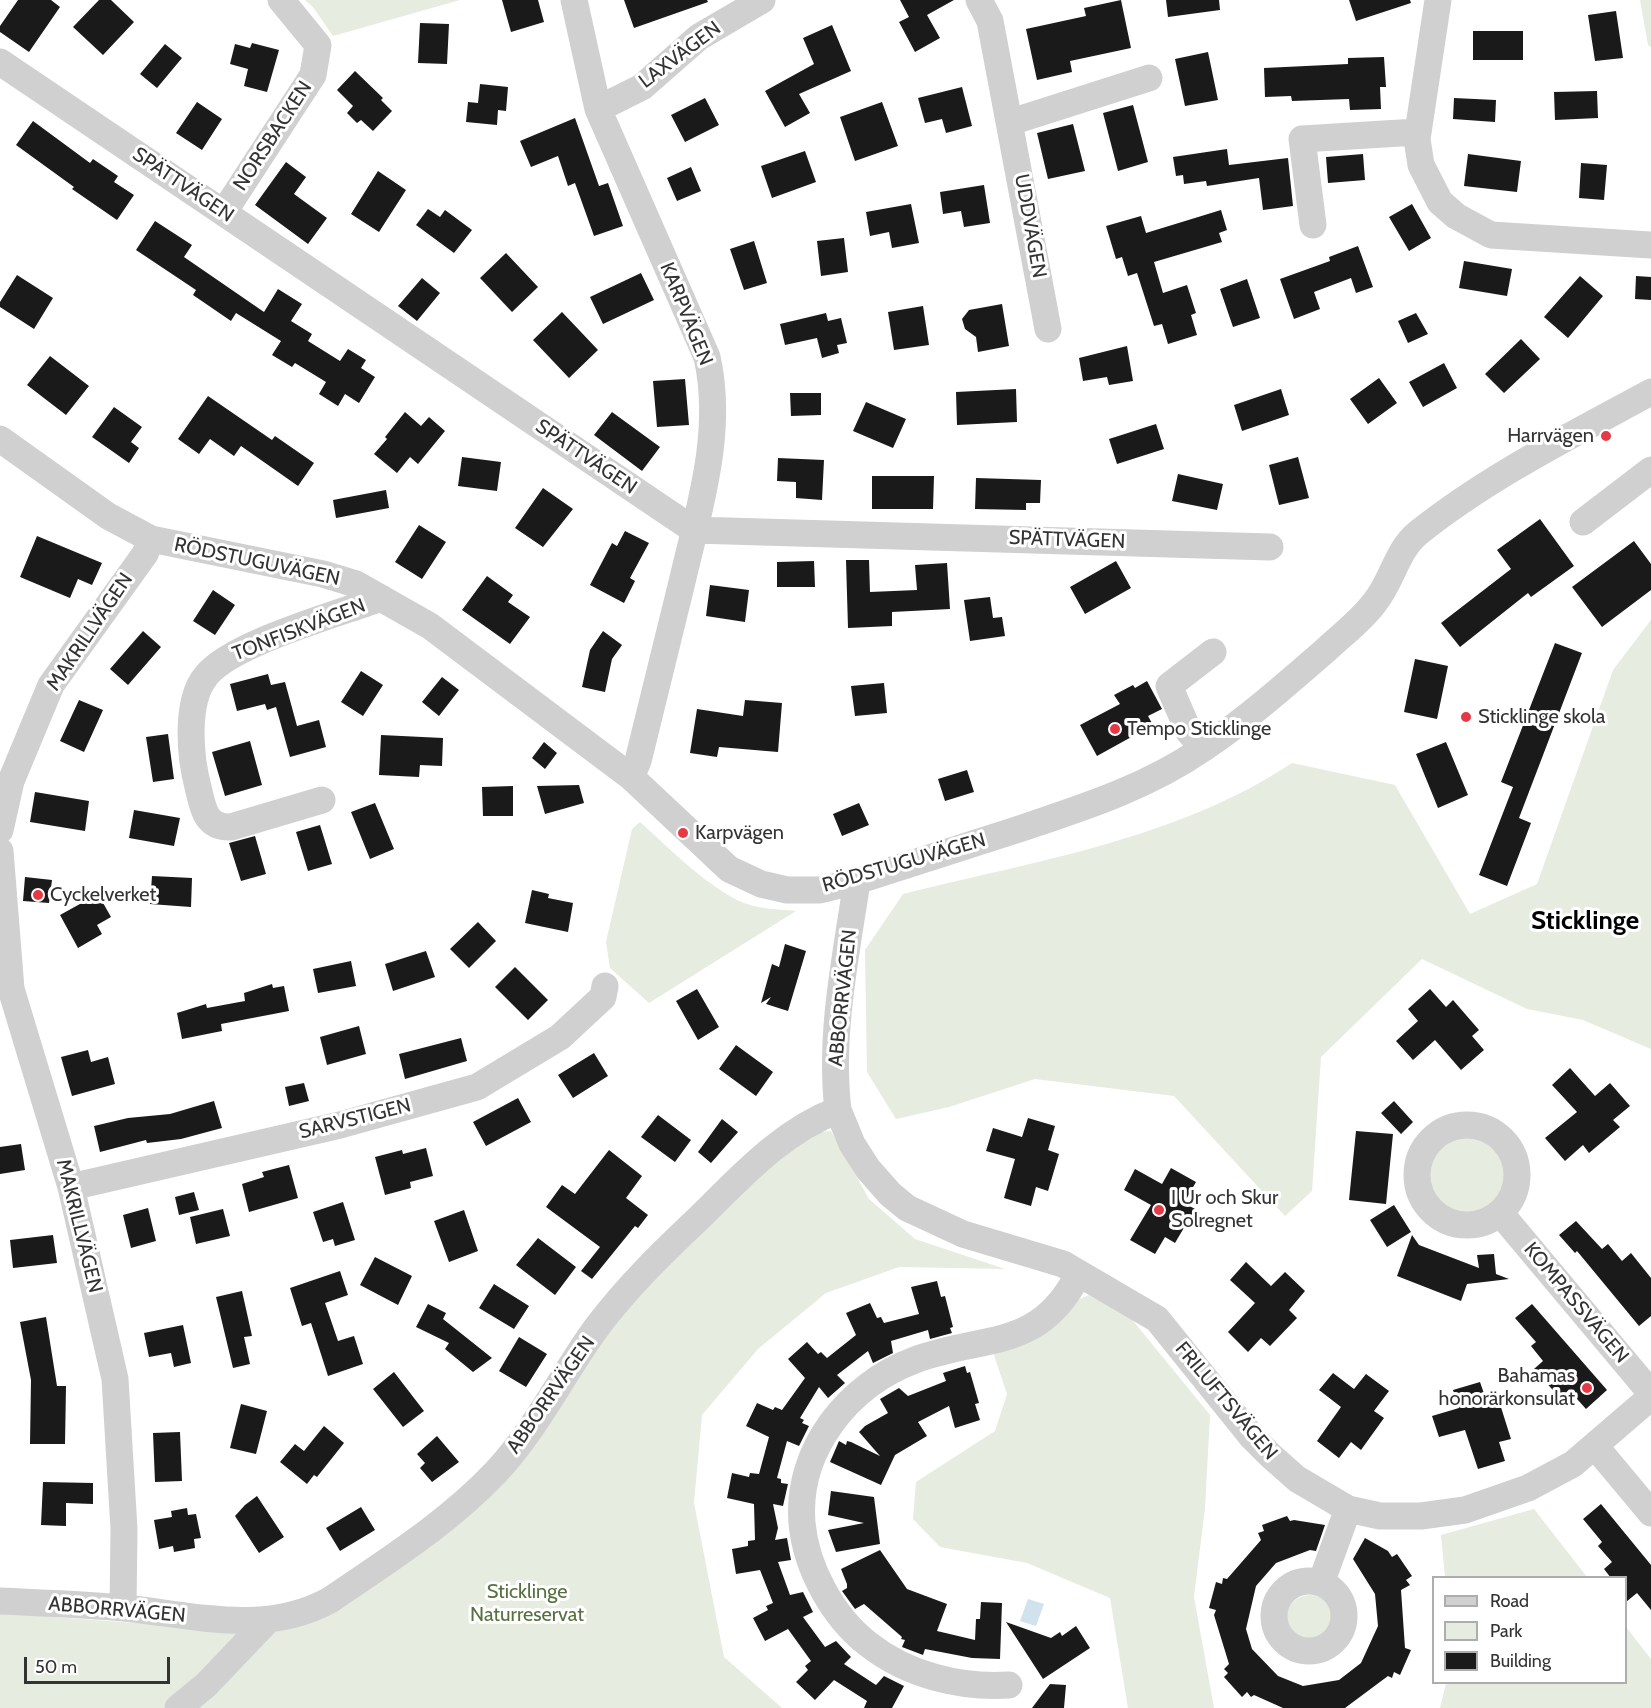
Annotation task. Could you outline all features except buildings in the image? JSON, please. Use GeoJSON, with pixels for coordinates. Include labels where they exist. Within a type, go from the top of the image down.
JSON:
{"type":"FeatureCollection","features":[{"type":"Feature","properties":{"kind":"street","name":"NORSBACKEN"},"geometry":{"type":"LineString","coordinates":[[224,212],[313,75],[317,63],[318,45],[281,0]]}},
{"type":"Feature","properties":{"kind":"street","name":"KARPVÄGEN"},"geometry":{"type":"LineString","coordinates":[[574,0],[598,109],[706,357],[713,383],[714,408],[710,454],[638,761],[631,777]]}},
{"type":"Feature","properties":{"kind":"street","name":"LAXVÄGEN"},"geometry":{"type":"LineString","coordinates":[[598,109],[642,87],[699,38],[762,0]]}},
{"type":"Feature","properties":{"kind":"street","name":"UDDVÄGEN"},"geometry":{"type":"LineString","coordinates":[[979,0],[990,21],[1011,122],[1048,330]]}},
{"type":"Feature","properties":{"kind":"street"},"geometry":{"type":"LineString","coordinates":[[1438,0],[1417,132],[1421,165],[1440,202],[1474,228],[1491,235],[1510,238],[1651,244]]}},
{"type":"Feature","properties":{"kind":"street","name":"SPÄTTVÄGEN"},"geometry":{"type":"LineString","coordinates":[[0,62],[694,530],[1270,547]]}},
{"type":"Feature","properties":{"kind":"street"},"geometry":{"type":"LineString","coordinates":[[1011,122],[1149,78]]}},
{"type":"Feature","properties":{"kind":"street"},"geometry":{"type":"LineString","coordinates":[[1313,225],[1302,139],[1417,132]]}},
{"type":"Feature","properties":{"kind":"street","name":"RÖDSTUGUVÄGEN"},"geometry":{"type":"LineString","coordinates":[[0,439],[108,516],[150,539],[323,574],[356,584],[461,647],[631,777],[729,869],[761,884],[787,890],[820,890],[857,881],[1104,801],[1149,782],[1204,748],[1302,671],[1358,621],[1375,602],[1390,579],[1402,553],[1416,535],[1492,483],[1557,443],[1651,392]]}},
{"type":"Feature","properties":{"kind":"street"},"geometry":{"type":"LineString","coordinates":[[1583,522],[1651,470]]}},
{"type":"Feature","properties":{"kind":"street","name":"MAKRILLVÄGEN"},"geometry":{"type":"LineString","coordinates":[[0,830],[11,781],[51,685],[145,554],[150,539]]}},
{"type":"Feature","properties":{"kind":"street","name":"TONFISKVÄGEN"},"geometry":{"type":"LineString","coordinates":[[322,800],[231,827],[219,828],[206,818],[196,782],[191,715],[196,695],[205,677],[219,662],[243,649],[381,598]]}},
{"type":"Feature","properties":{"kind":"street"},"geometry":{"type":"LineString","coordinates":[[1204,748],[1189,732],[1168,686],[1214,652]]}},
{"type":"Feature","properties":{"kind":"street","name":"MAKRILLVÄGEN"},"geometry":{"type":"LineString","coordinates":[[0,850],[5,990],[71,1187],[116,1379],[124,1529],[123,1608]]}},
{"type":"Feature","properties":{"kind":"street","name":"ABBORRVÄGEN"},"geometry":{"type":"LineString","coordinates":[[0,1601],[123,1608],[225,1621],[268,1620],[312,1610],[440,1521],[486,1481],[533,1427],[617,1300],[742,1176],[795,1130],[838,1110],[835,1081],[836,1047],[857,881]]}},
{"type":"Feature","properties":{"kind":"street","name":"SARVSTIGEN"},"geometry":{"type":"LineString","coordinates":[[71,1187],[340,1125],[477,1088],[560,1037],[603,997],[605,986]]}},
{"type":"Feature","properties":{"kind":"street","name":"FRILUFTSVÄGEN"},"geometry":{"type":"LineString","coordinates":[[838,1110],[852,1144],[868,1169],[890,1194],[908,1208],[963,1234],[1026,1252],[1079,1273],[1157,1319],[1251,1437],[1270,1456],[1297,1479],[1348,1509],[1380,1516],[1421,1516],[1465,1510],[1527,1488],[1573,1464],[1651,1395]]}},
{"type":"Feature","properties":{"kind":"street","name":"KOMPASSVÄGEN"},"geometry":{"type":"LineString","coordinates":[[1501,1214],[1651,1395]]}},
{"type":"Feature","properties":{"kind":"street"},"geometry":{"type":"LineString","coordinates":[[1009,1685],[972,1684],[932,1677],[903,1666],[868,1644],[844,1621],[826,1594],[810,1559],[803,1533],[801,1510],[804,1481],[812,1456],[828,1425],[874,1379],[915,1360],[1024,1332],[1059,1307],[1079,1273]]}},
{"type":"Feature","properties":{"kind":"street"},"geometry":{"type":"LineString","coordinates":[[1595,1446],[1651,1513]]}},
{"type":"Feature","properties":{"kind":"street"},"geometry":{"type":"LineString","coordinates":[[1321,1583],[1348,1509]]}},
{"type":"Feature","properties":{"kind":"street"},"geometry":{"type":"LineString","coordinates":[[178,1708],[206,1685],[268,1620]]}},
{"type":"Feature","properties":{"kind":"green space"},"geometry":{"type":"Polygon","coordinates":[[[305,0],[460,0],[333,36],[313,7],[305,0]]]}},
{"type":"Feature","properties":{"kind":"green space"},"geometry":{"type":"Polygon","coordinates":[[[1640,0],[1651,0],[1651,47],[1648,45],[1640,0]]]}},
{"type":"Feature","properties":{"kind":"green space"},"geometry":{"type":"Polygon","coordinates":[[[1651,620],[1651,1049],[1583,1020],[1527,1009],[1422,959],[1321,1057],[1312,1191],[1285,1216],[1174,1096],[1035,1079],[949,1107],[896,1119],[867,1072],[865,950],[903,894],[1053,858],[1152,830],[1201,811],[1247,789],[1292,763],[1395,785],[1470,914],[1537,884],[1613,670],[1651,620]]]}},
{"type":"Feature","properties":{"kind":"green space"},"geometry":{"type":"Polygon","coordinates":[[[640,822],[698,874],[737,900],[758,907],[796,911],[649,1003],[610,968],[606,942],[632,829],[640,822]]]}},
{"type":"Feature","properties":{"kind":"green space","name":"Sticklinge Naturreservat"},"geometry":{"type":"Polygon","coordinates":[[[831,1131],[869,1199],[915,1239],[1005,1269],[899,1267],[826,1293],[758,1349],[702,1415],[694,1503],[724,1657],[782,1708],[0,1708],[0,1613],[271,1633],[334,1612],[412,1560],[630,1299],[748,1184],[810,1133],[831,1131]]]}},
{"type":"Feature","properties":{"kind":"green space"},"geometry":{"type":"Polygon","coordinates":[[[1468,1135],[1484,1138],[1497,1147],[1506,1160],[1509,1176],[1506,1192],[1497,1205],[1484,1214],[1468,1217],[1452,1214],[1439,1205],[1430,1192],[1427,1176],[1430,1160],[1439,1147],[1452,1138],[1468,1135]]]}},
{"type":"Feature","properties":{"kind":"green space"},"geometry":{"type":"Polygon","coordinates":[[[1089,1295],[1130,1317],[1210,1415],[1205,1508],[1194,1597],[1214,1708],[1128,1708],[1110,1598],[1027,1563],[940,1547],[913,1519],[916,1482],[995,1431],[1007,1394],[992,1349],[1062,1316],[1079,1299],[1089,1295]]]}},
{"type":"Feature","properties":{"kind":"green space"},"geometry":{"type":"Polygon","coordinates":[[[1534,1509],[1586,1576],[1445,1576],[1441,1535],[1534,1509]]]}},
{"type":"Feature","properties":{"kind":"green space"},"geometry":{"type":"Polygon","coordinates":[[[1305,1595],[1315,1595],[1327,1602],[1334,1614],[1334,1624],[1327,1636],[1315,1643],[1305,1643],[1290,1632],[1286,1624],[1286,1614],[1297,1599],[1305,1595]]]}},
{"type":"Feature","properties":{"kind":"green space"},"geometry":{"type":"Polygon","coordinates":[[[1627,1628],[1651,1659],[1651,1708],[1440,1708],[1446,1684],[1627,1684],[1627,1628]]]}},
{"type":"Feature","properties":{"kind":"water"},"geometry":{"type":"Polygon","coordinates":[[[1028,1599],[1044,1604],[1036,1626],[1020,1621],[1028,1599]]]}},
{"type":"Feature","properties":{"kind":"place","name":"Harrvägen"},"geometry":{"type":"Point","coordinates":[1606,436]}},
{"type":"Feature","properties":{"kind":"place","name":"Sticklinge skola"},"geometry":{"type":"Point","coordinates":[1466,717]}},
{"type":"Feature","properties":{"kind":"place","name":"Tempo Sticklinge"},"geometry":{"type":"Point","coordinates":[1115,729]}},
{"type":"Feature","properties":{"kind":"place","name":"Karpvägen"},"geometry":{"type":"Point","coordinates":[683,833]}},
{"type":"Feature","properties":{"kind":"place","name":"Cyckelverket"},"geometry":{"type":"Point","coordinates":[38,895]}},
{"type":"Feature","properties":{"kind":"place","name":"I Ur och Skur Solregnet"},"geometry":{"type":"Point","coordinates":[1159,1210]}},
{"type":"Feature","properties":{"kind":"place","name":"Bahamas honorärkonsulat"},"geometry":{"type":"Point","coordinates":[1587,1388]}},
{"type":"Feature","properties":{"kind":"district","name":"Sticklinge"},"geometry":{"type":"Point","coordinates":[1585,921]}}]}
